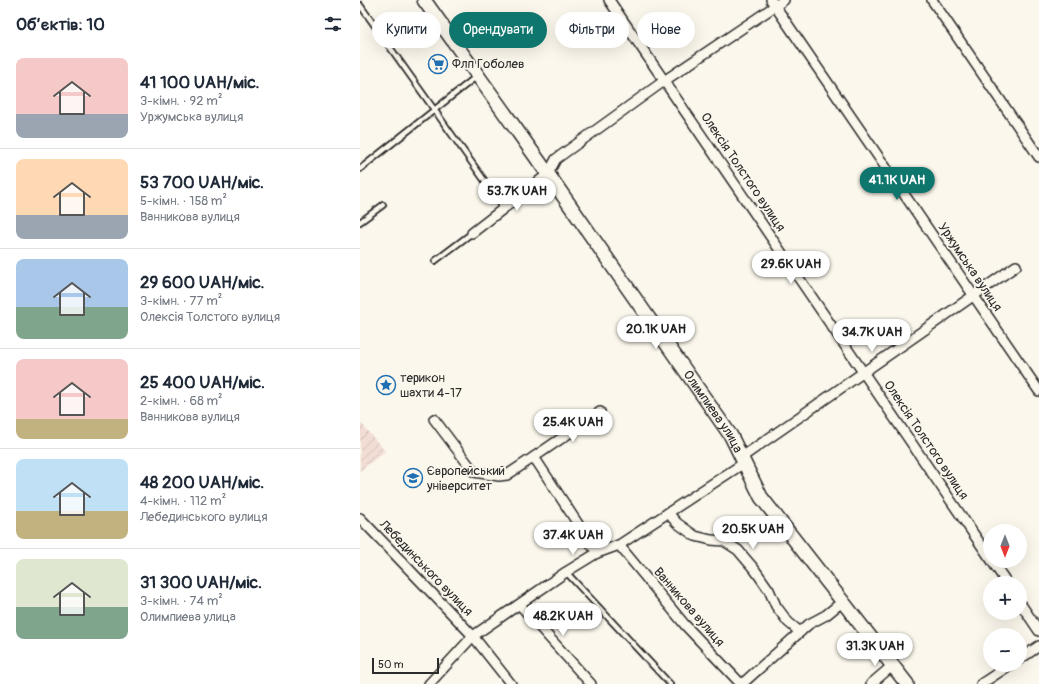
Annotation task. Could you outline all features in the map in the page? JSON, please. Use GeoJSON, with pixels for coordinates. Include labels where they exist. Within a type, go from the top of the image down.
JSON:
{"type":"FeatureCollection","features":[{"type":"Feature","properties":{"kind":"main road","name":"Олимпиева улица"},"geometry":{"type":"LineString","coordinates":[[424,0],[548,174],[731,436],[761,497],[907,684]]}},
{"type":"Feature","properties":{"kind":"street","name":"Олексія Толстого вулиця"},"geometry":{"type":"LineString","coordinates":[[608,0],[983,548]]}},
{"type":"Feature","properties":{"kind":"street"},"geometry":{"type":"LineString","coordinates":[[472,233],[548,174],[556,159],[773,3],[784,0]]}},
{"type":"Feature","properties":{"kind":"street"},"geometry":{"type":"LineString","coordinates":[[932,0],[1039,157]]}},
{"type":"Feature","properties":{"kind":"street","name":"Уржумська вулиця"},"geometry":{"type":"LineString","coordinates":[[773,3],[1039,391]]}},
{"type":"Feature","properties":{"kind":"street"},"geometry":{"type":"LineString","coordinates":[[435,682],[473,636],[566,572],[597,553],[619,545],[668,513],[864,372],[1016,266]]}},
{"type":"Feature","properties":{"kind":"street"},"geometry":{"type":"LineString","coordinates":[[434,419],[474,472],[499,476],[507,475],[600,412]]}},
{"type":"Feature","properties":{"kind":"street"},"geometry":{"type":"LineString","coordinates":[[534,457],[597,553]]}},
{"type":"Feature","properties":{"kind":"street"},"geometry":{"type":"LineString","coordinates":[[668,513],[677,523],[695,536],[711,540],[724,541],[738,550],[769,590],[776,606],[788,622],[800,632]]}},
{"type":"Feature","properties":{"kind":"street","name":"Лебединського вулиця"},"geometry":{"type":"LineString","coordinates":[[360,518],[473,636],[511,684]]}},
{"type":"Feature","properties":{"kind":"street","name":"Ванникова вулиця"},"geometry":{"type":"LineString","coordinates":[[619,545],[685,625],[741,684]]}},
{"type":"Feature","properties":{"kind":"street"},"geometry":{"type":"LineString","coordinates":[[741,684],[809,624],[826,615],[842,602]]}},
{"type":"Feature","properties":{"kind":"street"},"geometry":{"type":"LineString","coordinates":[[520,605],[591,684]]}},
{"type":"Feature","properties":{"kind":"street"},"geometry":{"type":"LineString","coordinates":[[1027,613],[1039,631]]}},
{"type":"Feature","properties":{"kind":"street"},"geometry":{"type":"LineString","coordinates":[[1027,654],[1039,646]]}},
{"type":"Feature","properties":{"kind":"street"},"geometry":{"type":"LineString","coordinates":[[871,684],[892,666]]}},
{"type":"Feature","properties":{"kind":"street"},"geometry":{"type":"LineString","coordinates":[[981,684],[999,672]]}},
{"type":"Feature","properties":{"kind":"lane"},"geometry":{"type":"LineString","coordinates":[[360,5],[504,208]]}},
{"type":"Feature","properties":{"kind":"lane"},"geometry":{"type":"LineString","coordinates":[[360,169],[478,75]]}},
{"type":"Feature","properties":{"kind":"lane"},"geometry":{"type":"LineString","coordinates":[[360,222],[383,205]]}},
{"type":"Feature","properties":{"kind":"lane"},"geometry":{"type":"LineString","coordinates":[[435,262],[472,233]]}},
{"type":"Feature","properties":{"kind":"lane"},"geometry":{"type":"LineString","coordinates":[[566,572],[670,684]]}},
{"type":"Feature","properties":{"kind":"shaded area"},"geometry":{"type":"Polygon","coordinates":[[[360,422],[385,451],[360,471],[360,422]]]}},
{"type":"Feature","properties":{"kind":"place","name":"Флп Гоболев"},"geometry":{"type":"Point","coordinates":[438,64]}},
{"type":"Feature","properties":{"kind":"place","name":"терикон шахти 4-17"},"geometry":{"type":"Point","coordinates":[386,385]}},
{"type":"Feature","properties":{"kind":"place","name":"Європейський університет"},"geometry":{"type":"Point","coordinates":[413,478]}}]}
